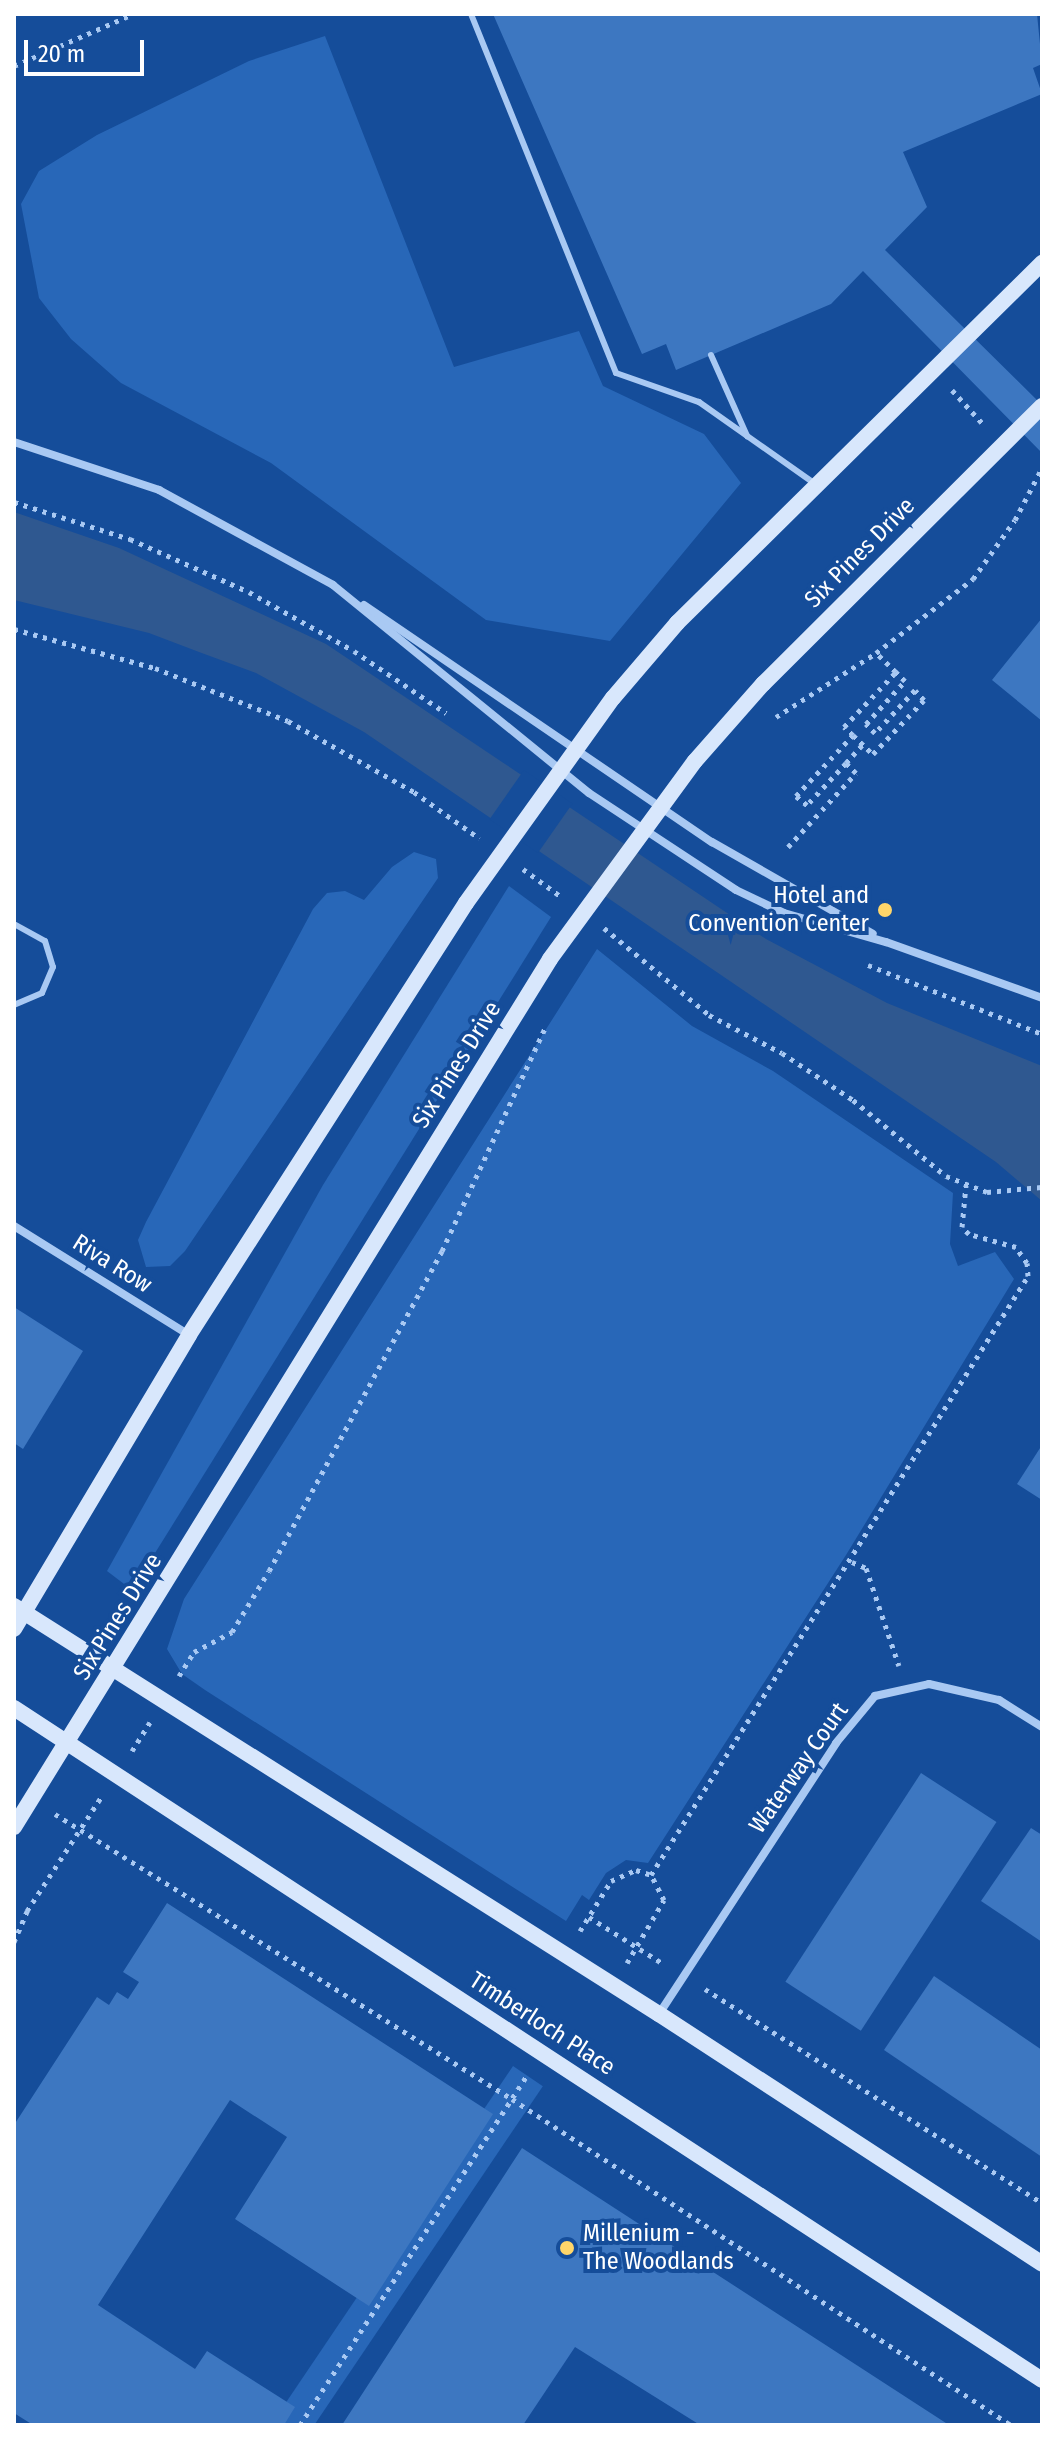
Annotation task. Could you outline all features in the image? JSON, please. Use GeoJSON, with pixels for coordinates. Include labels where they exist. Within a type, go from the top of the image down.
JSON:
{"type":"FeatureCollection","features":[{"type":"Feature","properties":{"kind":"street"},"geometry":{"type":"LineString","coordinates":[[14,1629],[19,1609],[189,1335],[466,903],[613,698],[677,623],[1042,263]]}},
{"type":"Feature","properties":{"kind":"street","name":"Six Pines Drive"},"geometry":{"type":"LineString","coordinates":[[14,1827],[550,959],[695,761],[763,684],[1042,406]]}},
{"type":"Feature","properties":{"kind":"street"},"geometry":{"type":"LineString","coordinates":[[14,442],[159,490],[333,585],[505,697],[712,842],[886,942]]}},
{"type":"Feature","properties":{"kind":"street"},"geometry":{"type":"LineString","coordinates":[[333,585],[530,749],[698,867],[784,913],[886,942],[1042,998]]}},
{"type":"Feature","properties":{"kind":"street","name":"Riva Row"},"geometry":{"type":"LineString","coordinates":[[14,1226],[189,1335]]}},
{"type":"Feature","properties":{"kind":"street"},"geometry":{"type":"LineString","coordinates":[[19,1609],[659,2014],[1042,2264]]}},
{"type":"Feature","properties":{"kind":"street","name":"Waterway Court"},"geometry":{"type":"LineString","coordinates":[[659,2014],[836,1743],[875,1696],[929,1684],[999,1700],[1042,1727]]}},
{"type":"Feature","properties":{"kind":"street","name":"Timberloch Place"},"geometry":{"type":"LineString","coordinates":[[14,1708],[1042,2380]]}},
{"type":"Feature","properties":{"kind":"lane"},"geometry":{"type":"LineString","coordinates":[[471,14],[616,373],[699,402],[816,485]]}},
{"type":"Feature","properties":{"kind":"lane"},"geometry":{"type":"LineString","coordinates":[[711,355],[747,436]]}},
{"type":"Feature","properties":{"kind":"lane"},"geometry":{"type":"LineString","coordinates":[[14,924],[45,941],[53,967],[42,993],[14,1005]]}},
{"type":"Feature","properties":{"kind":"path"},"geometry":{"type":"LineString","coordinates":[[14,66],[133,14]]}},
{"type":"Feature","properties":{"kind":"path"},"geometry":{"type":"LineString","coordinates":[[949,386],[990,430]]}},
{"type":"Feature","properties":{"kind":"path"},"geometry":{"type":"LineString","coordinates":[[773,718],[876,653],[973,579],[1015,520],[1042,468]]}},
{"type":"Feature","properties":{"kind":"path"},"geometry":{"type":"LineString","coordinates":[[876,653],[896,672],[905,681],[866,724],[875,733],[915,690],[924,700],[873,754],[844,727],[896,672]]}},
{"type":"Feature","properties":{"kind":"path"},"geometry":{"type":"LineString","coordinates":[[853,735],[796,796],[807,805],[863,744]]}},
{"type":"Feature","properties":{"kind":"path"},"geometry":{"type":"LineString","coordinates":[[788,847],[856,773],[846,763]]}},
{"type":"Feature","properties":{"kind":"path"},"geometry":{"type":"LineString","coordinates":[[194,1652],[232,1632],[269,1571],[442,1251],[551,1015]]}},
{"type":"Feature","properties":{"kind":"path"},"geometry":{"type":"LineString","coordinates":[[651,1875],[852,1562],[1028,1276],[1027,1263],[1016,1247],[969,1234],[962,1227],[966,1185]]}},
{"type":"Feature","properties":{"kind":"path"},"geometry":{"type":"LineString","coordinates":[[987,1192],[1042,1187]]}},
{"type":"Feature","properties":{"kind":"path"},"geometry":{"type":"LineString","coordinates":[[852,1562],[866,1568],[907,1688]]}},
{"type":"Feature","properties":{"kind":"path"},"geometry":{"type":"LineString","coordinates":[[31,1799],[512,2099],[1011,2425]]}},
{"type":"Feature","properties":{"kind":"path"},"geometry":{"type":"LineString","coordinates":[[613,1985],[637,1948],[664,1900],[651,1875],[636,1870],[611,1881],[589,1917],[637,1948],[843,2072],[1042,2203]]}},
{"type":"Feature","properties":{"kind":"path"},"geometry":{"type":"LineString","coordinates":[[300,2425],[542,2052]]}},
{"type":"Feature","properties":{"kind":"shaded area"},"geometry":{"type":"Polygon","coordinates":[[[325,36],[454,367],[579,331],[603,386],[704,434],[741,483],[610,641],[486,620],[271,463],[121,383],[71,339],[39,298],[21,204],[39,171],[97,135],[249,61],[325,36]]]}},
{"type":"Feature","properties":{"kind":"shaded area"},"geometry":{"type":"Polygon","coordinates":[[[14,512],[119,548],[326,644],[766,939],[887,1003],[1042,1066],[1042,1201],[996,1162],[364,732],[256,673],[149,633],[14,600],[14,512]]]}},
{"type":"Feature","properties":{"kind":"shaded area"},"geometry":{"type":"Polygon","coordinates":[[[414,852],[436,859],[438,878],[185,1251],[170,1266],[146,1267],[138,1240],[146,1222],[313,909],[327,893],[345,891],[364,900],[392,867],[414,852]]]}},
{"type":"Feature","properties":{"kind":"shaded area"},"geometry":{"type":"Polygon","coordinates":[[[509,886],[551,917],[132,1590],[107,1571],[323,1185],[509,886]]]}},
{"type":"Feature","properties":{"kind":"shaded area"},"geometry":{"type":"Polygon","coordinates":[[[597,949],[692,1026],[773,1071],[953,1193],[950,1244],[958,1266],[995,1252],[1014,1279],[846,1555],[648,1863],[626,1860],[606,1873],[589,1900],[582,1895],[566,1921],[205,1690],[182,1674],[167,1649],[184,1599],[597,949]]]}},
{"type":"Feature","properties":{"kind":"shaded area"},"geometry":{"type":"Polygon","coordinates":[[[513,2066],[543,2086],[314,2425],[280,2425],[274,2421],[513,2066]]]}},
{"type":"Feature","properties":{"kind":"pier"},"geometry":{"type":"Polygon","coordinates":[[[524,770],[572,804],[538,853],[490,819],[524,770]]]}},
{"type":"Feature","properties":{"kind":"building"},"geometry":{"type":"Polygon","coordinates":[[[493,14],[1037,14],[1042,64],[1033,68],[1042,94],[903,152],[927,207],[885,250],[1042,405],[1042,453],[863,271],[831,304],[676,370],[666,344],[642,354],[493,14]]]}},
{"type":"Feature","properties":{"kind":"building"},"geometry":{"type":"Polygon","coordinates":[[[1042,618],[1042,721],[992,680],[1042,618]]]}},
{"type":"Feature","properties":{"kind":"building"},"geometry":{"type":"Polygon","coordinates":[[[14,1307],[83,1351],[23,1449],[14,1443],[14,1307]]]}},
{"type":"Feature","properties":{"kind":"building"},"geometry":{"type":"Polygon","coordinates":[[[1042,1445],[1042,1500],[1017,1484],[1042,1445]]]}},
{"type":"Feature","properties":{"kind":"building"},"geometry":{"type":"Polygon","coordinates":[[[921,1773],[996,1822],[861,2031],[785,1982],[921,1773]]]}},
{"type":"Feature","properties":{"kind":"building"},"geometry":{"type":"Polygon","coordinates":[[[1031,1828],[1042,1835],[1042,1942],[981,1901],[1031,1828]]]}},
{"type":"Feature","properties":{"kind":"building"},"geometry":{"type":"Polygon","coordinates":[[[167,1903],[493,2114],[369,2306],[235,2219],[287,2137],[230,2100],[98,2305],[195,2369],[207,2351],[295,2407],[284,2425],[33,2425],[14,2413],[14,2125],[97,1997],[109,2005],[117,1992],[128,1999],[139,1982],[123,1972],[167,1903]]]}},
{"type":"Feature","properties":{"kind":"building"},"geometry":{"type":"Polygon","coordinates":[[[934,1976],[1042,2050],[1042,2157],[884,2050],[934,1976]]]}},
{"type":"Feature","properties":{"kind":"building","name":"Millenium - The Woodlands"},"geometry":{"type":"Polygon","coordinates":[[[522,2148],[949,2425],[700,2425],[575,2347],[523,2425],[342,2425],[522,2148]]]}},
{"type":"Feature","properties":{"kind":"place","name":"Hotel and Convention Center"},"geometry":{"type":"Point","coordinates":[885,910]}},
{"type":"Feature","properties":{"kind":"place","name":"Millenium - The Woodlands"},"geometry":{"type":"Point","coordinates":[567,2248]}}]}
